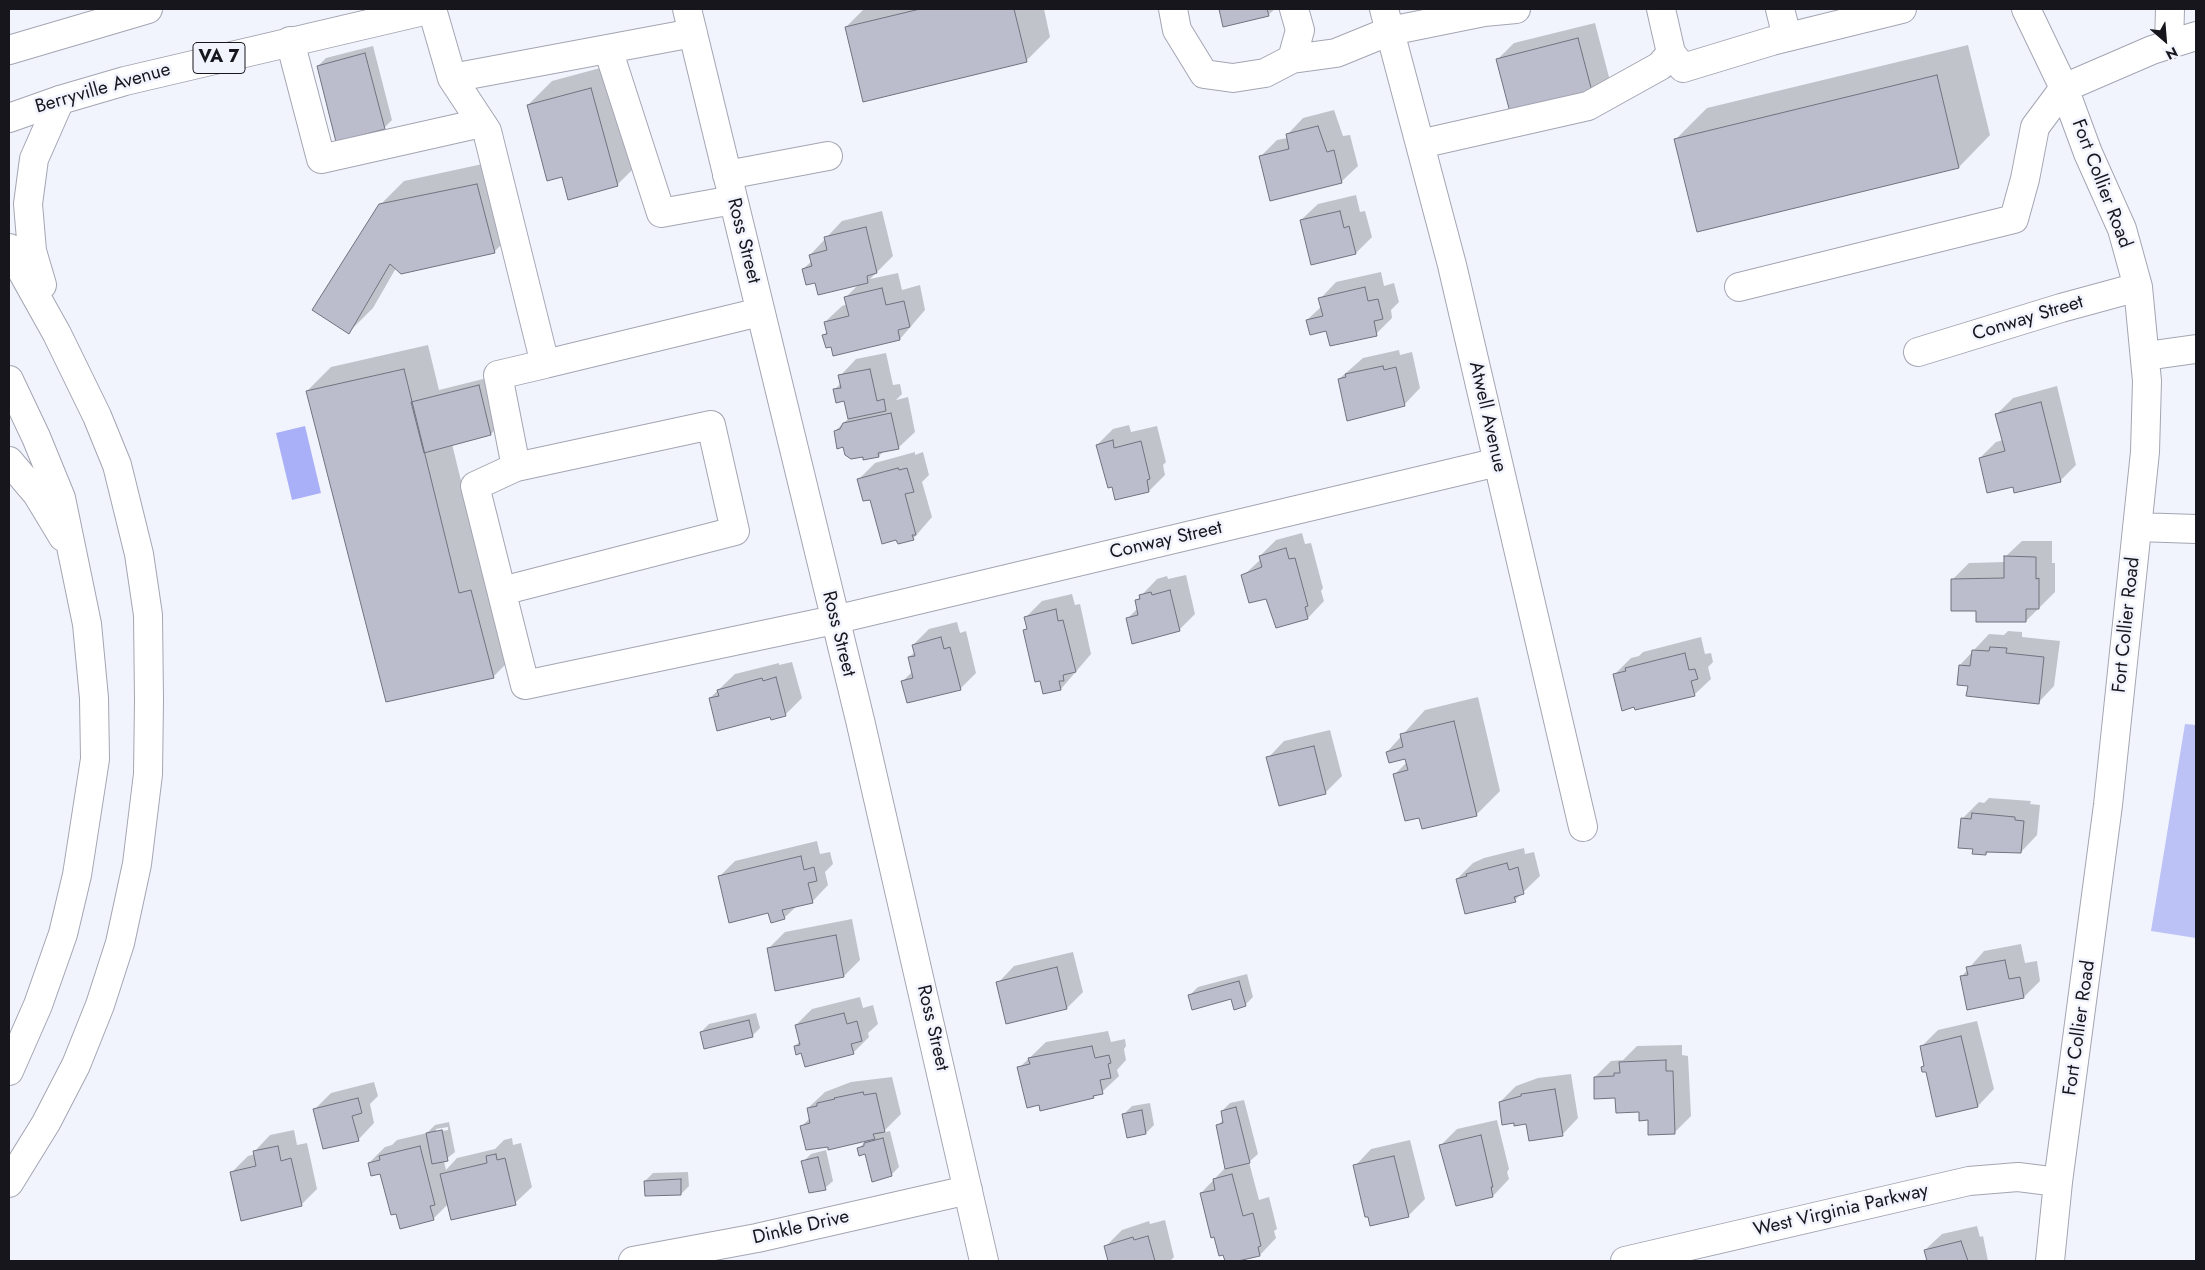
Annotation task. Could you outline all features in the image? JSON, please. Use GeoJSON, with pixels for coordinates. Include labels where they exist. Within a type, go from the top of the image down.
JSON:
{"type":"FeatureCollection","features":[{"type":"Feature","properties":{"kind":"main road"},"geometry":{"type":"LineString","coordinates":[[9,50],[97,15],[148,9]]}},
{"type":"Feature","properties":{"kind":"main road"},"geometry":{"type":"LineString","coordinates":[[432,9],[452,78],[487,132],[545,364]]}},
{"type":"Feature","properties":{"kind":"main road","name":"Berryville Avenue"},"geometry":{"type":"LineString","coordinates":[[9,118],[60,100],[125,81],[290,41],[381,15],[432,9]]}},
{"type":"Feature","properties":{"kind":"main road"},"geometry":{"type":"LineString","coordinates":[[1173,9],[1177,30],[1204,74],[1233,78],[1265,73],[1292,59],[1336,53],[1387,20],[1483,10],[1516,9]]}},
{"type":"Feature","properties":{"kind":"main road"},"geometry":{"type":"LineString","coordinates":[[1292,59],[1300,30],[1294,9]]}},
{"type":"Feature","properties":{"kind":"main road"},"geometry":{"type":"LineString","coordinates":[[1660,9],[1671,53],[1683,68],[1787,38],[1902,9]]}},
{"type":"Feature","properties":{"kind":"main road"},"geometry":{"type":"LineString","coordinates":[[1780,9],[1787,38]]}},
{"type":"Feature","properties":{"kind":"main road","name":"Fort Collier Road"},"geometry":{"type":"LineString","coordinates":[[2026,9],[2064,88],[2088,153],[2122,228],[2138,287],[2146,356],[2145,452],[2107,815],[2058,1182],[2050,1261]]}},
{"type":"Feature","properties":{"kind":"main road"},"geometry":{"type":"LineString","coordinates":[[2169,45],[2170,9]]}},
{"type":"Feature","properties":{"kind":"main road","name":"Atwell Avenue"},"geometry":{"type":"LineString","coordinates":[[1387,20],[1452,265],[1583,827]]}},
{"type":"Feature","properties":{"kind":"main road"},"geometry":{"type":"LineString","coordinates":[[452,78],[608,49],[690,21]]}},
{"type":"Feature","properties":{"kind":"main road","name":"Ross Street"},"geometry":{"type":"LineString","coordinates":[[690,21],[834,620],[863,730],[984,1261]]}},
{"type":"Feature","properties":{"kind":"main road"},"geometry":{"type":"LineString","coordinates":[[1739,287],[2014,219],[2025,179],[2035,127],[2064,88],[2169,45],[2196,36]]}},
{"type":"Feature","properties":{"kind":"main road"},"geometry":{"type":"LineString","coordinates":[[290,41],[321,159],[481,123]]}},
{"type":"Feature","properties":{"kind":"main road"},"geometry":{"type":"LineString","coordinates":[[608,49],[661,213],[828,156]]}},
{"type":"Feature","properties":{"kind":"main road"},"geometry":{"type":"LineString","coordinates":[[1420,144],[1588,106],[1660,66],[1671,53]]}},
{"type":"Feature","properties":{"kind":"main road"},"geometry":{"type":"LineString","coordinates":[[57,334],[32,252],[28,204],[34,159],[60,100]]}},
{"type":"Feature","properties":{"kind":"main road"},"geometry":{"type":"LineString","coordinates":[[9,248],[57,334],[97,416],[117,465],[139,554],[148,615],[148,774],[137,864],[120,943],[100,1005],[76,1065],[46,1123],[9,1183]]}},
{"type":"Feature","properties":{"kind":"main road","name":"Conway Street"},"geometry":{"type":"LineString","coordinates":[[1918,352],[2138,287]]}},
{"type":"Feature","properties":{"kind":"main road"},"geometry":{"type":"LineString","coordinates":[[516,467],[498,375],[760,312]]}},
{"type":"Feature","properties":{"kind":"main road"},"geometry":{"type":"LineString","coordinates":[[2146,356],[2196,350]]}},
{"type":"Feature","properties":{"kind":"main road"},"geometry":{"type":"LineString","coordinates":[[9,380],[36,437],[61,498],[74,555],[87,624],[94,698],[95,759],[77,875],[63,934],[38,1005],[9,1071]]}},
{"type":"Feature","properties":{"kind":"main road"},"geometry":{"type":"LineString","coordinates":[[711,425],[735,531],[502,591],[475,486],[516,467],[711,425]]}},
{"type":"Feature","properties":{"kind":"main road"},"geometry":{"type":"LineString","coordinates":[[9,461],[37,494],[74,555]]}},
{"type":"Feature","properties":{"kind":"main road","name":"Conway Street"},"geometry":{"type":"LineString","coordinates":[[502,591],[526,685],[834,620],[1498,462]]}},
{"type":"Feature","properties":{"kind":"main road"},"geometry":{"type":"LineString","coordinates":[[2137,527],[2196,529]]}},
{"type":"Feature","properties":{"kind":"main road","name":"West Virginia Parkway"},"geometry":{"type":"LineString","coordinates":[[1625,1261],[1969,1180],[2018,1177],[2058,1182]]}},
{"type":"Feature","properties":{"kind":"main road","name":"Dinkle Drive"},"geometry":{"type":"LineString","coordinates":[[633,1261],[757,1238],[968,1190]]}},
{"type":"Feature","properties":{"kind":"shaded area"},"geometry":{"type":"Polygon","coordinates":[[[305,426],[321,493],[292,500],[276,433],[305,426]]]}},
{"type":"Feature","properties":{"kind":"shaded area"},"geometry":{"type":"Polygon","coordinates":[[[2185,724],[2196,725],[2196,938],[2151,931],[2185,724]]]}},
{"type":"Feature","properties":{"kind":"building"},"geometry":{"type":"Polygon","coordinates":[[[920,9],[1014,9],[1027,62],[863,102],[845,27],[920,9]]]}},
{"type":"Feature","properties":{"kind":"building"},"geometry":{"type":"Polygon","coordinates":[[[1219,9],[1267,9],[1269,16],[1223,27],[1219,9]]]}},
{"type":"Feature","properties":{"kind":"building"},"geometry":{"type":"Polygon","coordinates":[[[1578,38],[1594,99],[1512,120],[1496,59],[1578,38]]]}},
{"type":"Feature","properties":{"kind":"building"},"geometry":{"type":"Polygon","coordinates":[[[365,53],[385,129],[336,142],[317,66],[365,53]]]}},
{"type":"Feature","properties":{"kind":"building"},"geometry":{"type":"Polygon","coordinates":[[[1937,75],[1959,168],[1697,232],[1674,139],[1937,75]]]}},
{"type":"Feature","properties":{"kind":"building"},"geometry":{"type":"Polygon","coordinates":[[[591,88],[618,186],[568,200],[562,177],[547,181],[527,105],[591,88]]]}},
{"type":"Feature","properties":{"kind":"building"},"geometry":{"type":"Polygon","coordinates":[[[1318,126],[1327,152],[1334,150],[1342,183],[1270,201],[1259,156],[1289,149],[1286,134],[1318,126]]]}},
{"type":"Feature","properties":{"kind":"building"},"geometry":{"type":"Polygon","coordinates":[[[477,184],[495,253],[401,274],[390,264],[349,334],[312,310],[379,204],[477,184]]]}},
{"type":"Feature","properties":{"kind":"building"},"geometry":{"type":"Polygon","coordinates":[[[1340,211],[1344,228],[1349,226],[1356,254],[1311,265],[1300,220],[1340,211]]]}},
{"type":"Feature","properties":{"kind":"building"},"geometry":{"type":"Polygon","coordinates":[[[866,227],[877,273],[867,276],[868,283],[818,295],[815,283],[806,285],[802,269],[812,266],[809,255],[827,250],[824,237],[866,227]]]}},
{"type":"Feature","properties":{"kind":"building"},"geometry":{"type":"Polygon","coordinates":[[[1365,287],[1368,301],[1378,299],[1383,319],[1374,321],[1377,336],[1330,346],[1326,331],[1310,335],[1306,320],[1323,316],[1318,298],[1365,287]]]}},
{"type":"Feature","properties":{"kind":"building"},"geometry":{"type":"Polygon","coordinates":[[[882,288],[886,305],[904,301],[910,327],[898,330],[900,340],[833,356],[831,347],[826,348],[822,335],[827,334],[824,322],[849,316],[844,297],[882,288]]]}},
{"type":"Feature","properties":{"kind":"building"},"geometry":{"type":"Polygon","coordinates":[[[1383,366],[1384,370],[1396,367],[1405,406],[1347,421],[1338,379],[1346,377],[1345,374],[1383,366]]]}},
{"type":"Feature","properties":{"kind":"building"},"geometry":{"type":"Polygon","coordinates":[[[404,369],[459,593],[471,590],[494,678],[386,702],[306,391],[404,369]]]}},
{"type":"Feature","properties":{"kind":"building"},"geometry":{"type":"Polygon","coordinates":[[[870,369],[877,401],[884,399],[886,411],[848,419],[844,401],[836,403],[833,389],[841,388],[838,375],[870,369]]]}},
{"type":"Feature","properties":{"kind":"building"},"geometry":{"type":"Polygon","coordinates":[[[479,385],[491,435],[424,453],[411,402],[479,385]]]}},
{"type":"Feature","properties":{"kind":"building"},"geometry":{"type":"Polygon","coordinates":[[[2041,402],[2061,482],[2014,493],[2013,487],[1987,493],[1979,458],[2005,451],[1995,414],[2041,402]]]}},
{"type":"Feature","properties":{"kind":"building"},"geometry":{"type":"Polygon","coordinates":[[[891,413],[899,449],[878,453],[879,457],[863,460],[863,457],[851,459],[845,455],[843,447],[837,449],[834,431],[840,429],[843,423],[891,413]]]}},
{"type":"Feature","properties":{"kind":"building"},"geometry":{"type":"Polygon","coordinates":[[[1113,440],[1114,448],[1141,441],[1150,479],[1147,480],[1149,492],[1115,500],[1112,487],[1108,488],[1096,445],[1113,440]]]}},
{"type":"Feature","properties":{"kind":"building"},"geometry":{"type":"Polygon","coordinates":[[[898,468],[899,470],[907,468],[914,492],[905,494],[916,535],[912,535],[914,540],[898,544],[896,540],[882,544],[870,500],[863,501],[857,479],[898,468]]]}},
{"type":"Feature","properties":{"kind":"building"},"geometry":{"type":"Polygon","coordinates":[[[1286,548],[1289,559],[1295,558],[1308,606],[1305,607],[1308,619],[1276,628],[1266,599],[1249,603],[1241,575],[1262,567],[1259,556],[1286,548]]]}},
{"type":"Feature","properties":{"kind":"building"},"geometry":{"type":"Polygon","coordinates":[[[2004,556],[2036,557],[2036,579],[2039,578],[2039,609],[2026,609],[2026,622],[1976,622],[1976,611],[1951,611],[1951,579],[2004,578],[2004,556]]]}},
{"type":"Feature","properties":{"kind":"building"},"geometry":{"type":"Polygon","coordinates":[[[1170,590],[1180,631],[1132,644],[1126,618],[1138,615],[1135,600],[1140,599],[1139,595],[1151,592],[1152,595],[1170,590]]]}},
{"type":"Feature","properties":{"kind":"building"},"geometry":{"type":"Polygon","coordinates":[[[1056,609],[1058,621],[1063,620],[1076,672],[1063,675],[1064,681],[1059,681],[1061,690],[1043,694],[1040,681],[1035,682],[1023,630],[1027,629],[1024,617],[1056,609]]]}},
{"type":"Feature","properties":{"kind":"building"},"geometry":{"type":"Polygon","coordinates":[[[941,637],[944,649],[950,647],[961,690],[907,703],[901,681],[913,678],[908,657],[915,656],[912,645],[941,637]]]}},
{"type":"Feature","properties":{"kind":"building"},"geometry":{"type":"Polygon","coordinates":[[[1990,647],[2007,648],[2006,653],[2044,657],[2039,704],[1966,696],[1968,686],[1957,685],[1959,665],[1970,666],[1972,650],[1989,651],[1990,647]]]}},
{"type":"Feature","properties":{"kind":"building"},"geometry":{"type":"Polygon","coordinates":[[[1685,653],[1689,670],[1695,669],[1698,679],[1691,681],[1695,696],[1635,710],[1634,707],[1622,711],[1613,674],[1626,671],[1625,668],[1685,653]]]}},
{"type":"Feature","properties":{"kind":"building"},"geometry":{"type":"Polygon","coordinates":[[[776,677],[786,716],[771,720],[770,717],[717,731],[709,698],[719,696],[717,690],[762,678],[763,681],[776,677]]]}},
{"type":"Feature","properties":{"kind":"building"},"geometry":{"type":"Polygon","coordinates":[[[1454,721],[1477,816],[1422,829],[1419,818],[1405,821],[1393,774],[1408,770],[1405,759],[1389,763],[1386,752],[1403,747],[1400,734],[1454,721]]]}},
{"type":"Feature","properties":{"kind":"building"},"geometry":{"type":"Polygon","coordinates":[[[1314,746],[1326,794],[1279,806],[1266,757],[1314,746]]]}},
{"type":"Feature","properties":{"kind":"building"},"geometry":{"type":"Polygon","coordinates":[[[1972,813],[2015,817],[2015,820],[2024,821],[2021,853],[1986,852],[1986,855],[1972,854],[1973,849],[1958,848],[1961,818],[1971,819],[1972,813]]]}},
{"type":"Feature","properties":{"kind":"building"},"geometry":{"type":"Polygon","coordinates":[[[801,856],[804,870],[814,867],[817,881],[808,883],[813,903],[782,910],[785,919],[771,923],[768,913],[729,923],[718,876],[801,856]]]}},
{"type":"Feature","properties":{"kind":"building"},"geometry":{"type":"Polygon","coordinates":[[[1507,863],[1509,870],[1518,867],[1524,894],[1514,897],[1516,902],[1465,914],[1456,879],[1467,876],[1466,874],[1507,863]]]}},
{"type":"Feature","properties":{"kind":"building"},"geometry":{"type":"Polygon","coordinates":[[[836,935],[844,977],[775,991],[767,948],[836,935]]]}},
{"type":"Feature","properties":{"kind":"building"},"geometry":{"type":"Polygon","coordinates":[[[2005,960],[2009,979],[2020,977],[2024,998],[1967,1010],[1960,976],[1968,975],[1966,967],[2005,960]]]}},
{"type":"Feature","properties":{"kind":"building"},"geometry":{"type":"Polygon","coordinates":[[[1057,967],[1067,1009],[1006,1024],[996,982],[1057,967]]]}},
{"type":"Feature","properties":{"kind":"building"},"geometry":{"type":"Polygon","coordinates":[[[1239,981],[1246,1006],[1234,1010],[1231,999],[1192,1010],[1188,995],[1239,981]]]}},
{"type":"Feature","properties":{"kind":"building"},"geometry":{"type":"Polygon","coordinates":[[[844,1013],[847,1024],[857,1021],[862,1041],[851,1044],[854,1054],[805,1067],[801,1053],[796,1055],[794,1046],[800,1045],[795,1025],[844,1013]]]}},
{"type":"Feature","properties":{"kind":"building"},"geometry":{"type":"Polygon","coordinates":[[[749,1020],[753,1037],[704,1049],[700,1032],[749,1020]]]}},
{"type":"Feature","properties":{"kind":"building"},"geometry":{"type":"Polygon","coordinates":[[[1961,1036],[1978,1107],[1936,1117],[1926,1072],[1922,1072],[1921,1067],[1924,1066],[1920,1046],[1961,1036]]]}},
{"type":"Feature","properties":{"kind":"building"},"geometry":{"type":"Polygon","coordinates":[[[1092,1046],[1095,1058],[1109,1055],[1111,1063],[1108,1064],[1111,1078],[1100,1080],[1103,1094],[1093,1096],[1094,1098],[1040,1111],[1039,1105],[1027,1108],[1017,1067],[1030,1064],[1028,1058],[1092,1046]]]}},
{"type":"Feature","properties":{"kind":"building"},"geometry":{"type":"Polygon","coordinates":[[[1666,1060],[1666,1071],[1673,1071],[1675,1134],[1648,1135],[1648,1120],[1639,1121],[1639,1112],[1616,1113],[1615,1098],[1594,1099],[1594,1077],[1614,1076],[1614,1073],[1620,1073],[1619,1062],[1666,1060]]]}},
{"type":"Feature","properties":{"kind":"building"},"geometry":{"type":"Polygon","coordinates":[[[1555,1089],[1563,1136],[1529,1141],[1526,1124],[1502,1125],[1499,1102],[1521,1096],[1521,1094],[1555,1089]]]}},
{"type":"Feature","properties":{"kind":"building"},"geometry":{"type":"Polygon","coordinates":[[[863,1092],[864,1095],[876,1093],[885,1132],[873,1134],[875,1139],[828,1150],[828,1147],[806,1150],[800,1126],[810,1123],[807,1108],[817,1106],[817,1103],[834,1098],[863,1092]]]}},
{"type":"Feature","properties":{"kind":"building"},"geometry":{"type":"Polygon","coordinates":[[[358,1098],[362,1113],[352,1116],[359,1141],[323,1149],[313,1109],[358,1098]]]}},
{"type":"Feature","properties":{"kind":"building"},"geometry":{"type":"Polygon","coordinates":[[[1236,1107],[1250,1163],[1225,1169],[1216,1125],[1223,1123],[1221,1111],[1236,1107]]]}},
{"type":"Feature","properties":{"kind":"building"},"geometry":{"type":"Polygon","coordinates":[[[1142,1110],[1146,1134],[1127,1138],[1122,1114],[1142,1110]]]}},
{"type":"Feature","properties":{"kind":"building"},"geometry":{"type":"Polygon","coordinates":[[[442,1130],[448,1161],[432,1164],[426,1133],[442,1130]]]}},
{"type":"Feature","properties":{"kind":"building"},"geometry":{"type":"Polygon","coordinates":[[[1481,1135],[1493,1187],[1491,1187],[1493,1197],[1456,1206],[1439,1145],[1481,1135]]]}},
{"type":"Feature","properties":{"kind":"building"},"geometry":{"type":"Polygon","coordinates":[[[883,1138],[892,1176],[872,1182],[865,1154],[859,1156],[857,1148],[864,1146],[864,1143],[883,1138]]]}},
{"type":"Feature","properties":{"kind":"building"},"geometry":{"type":"Polygon","coordinates":[[[278,1146],[281,1161],[291,1158],[302,1206],[241,1221],[230,1172],[256,1166],[253,1151],[278,1146]]]}},
{"type":"Feature","properties":{"kind":"building"},"geometry":{"type":"Polygon","coordinates":[[[420,1146],[435,1205],[430,1206],[434,1220],[400,1229],[396,1214],[391,1215],[380,1174],[371,1176],[368,1163],[380,1160],[379,1156],[420,1146]]]}},
{"type":"Feature","properties":{"kind":"building"},"geometry":{"type":"Polygon","coordinates":[[[496,1154],[497,1160],[505,1158],[516,1205],[451,1220],[440,1174],[487,1163],[486,1156],[496,1154]]]}},
{"type":"Feature","properties":{"kind":"building"},"geometry":{"type":"Polygon","coordinates":[[[1394,1156],[1409,1217],[1370,1226],[1368,1217],[1365,1217],[1353,1165],[1394,1156]]]}},
{"type":"Feature","properties":{"kind":"building"},"geometry":{"type":"Polygon","coordinates":[[[818,1157],[826,1190],[809,1193],[801,1161],[818,1157]]]}},
{"type":"Feature","properties":{"kind":"building"},"geometry":{"type":"Polygon","coordinates":[[[1232,1174],[1243,1216],[1253,1213],[1261,1246],[1258,1247],[1260,1256],[1238,1261],[1225,1261],[1223,1255],[1219,1256],[1214,1237],[1211,1238],[1200,1193],[1215,1190],[1213,1179],[1232,1174]]]}},
{"type":"Feature","properties":{"kind":"building"},"geometry":{"type":"Polygon","coordinates":[[[681,1179],[681,1195],[645,1196],[644,1181],[681,1179]]]}},
{"type":"Feature","properties":{"kind":"building"},"geometry":{"type":"Polygon","coordinates":[[[1148,1236],[1155,1261],[1108,1261],[1104,1246],[1133,1237],[1134,1240],[1148,1236]]]}},
{"type":"Feature","properties":{"kind":"building"},"geometry":{"type":"Polygon","coordinates":[[[1961,1241],[1968,1261],[1927,1261],[1924,1250],[1961,1241]]]}}]}
